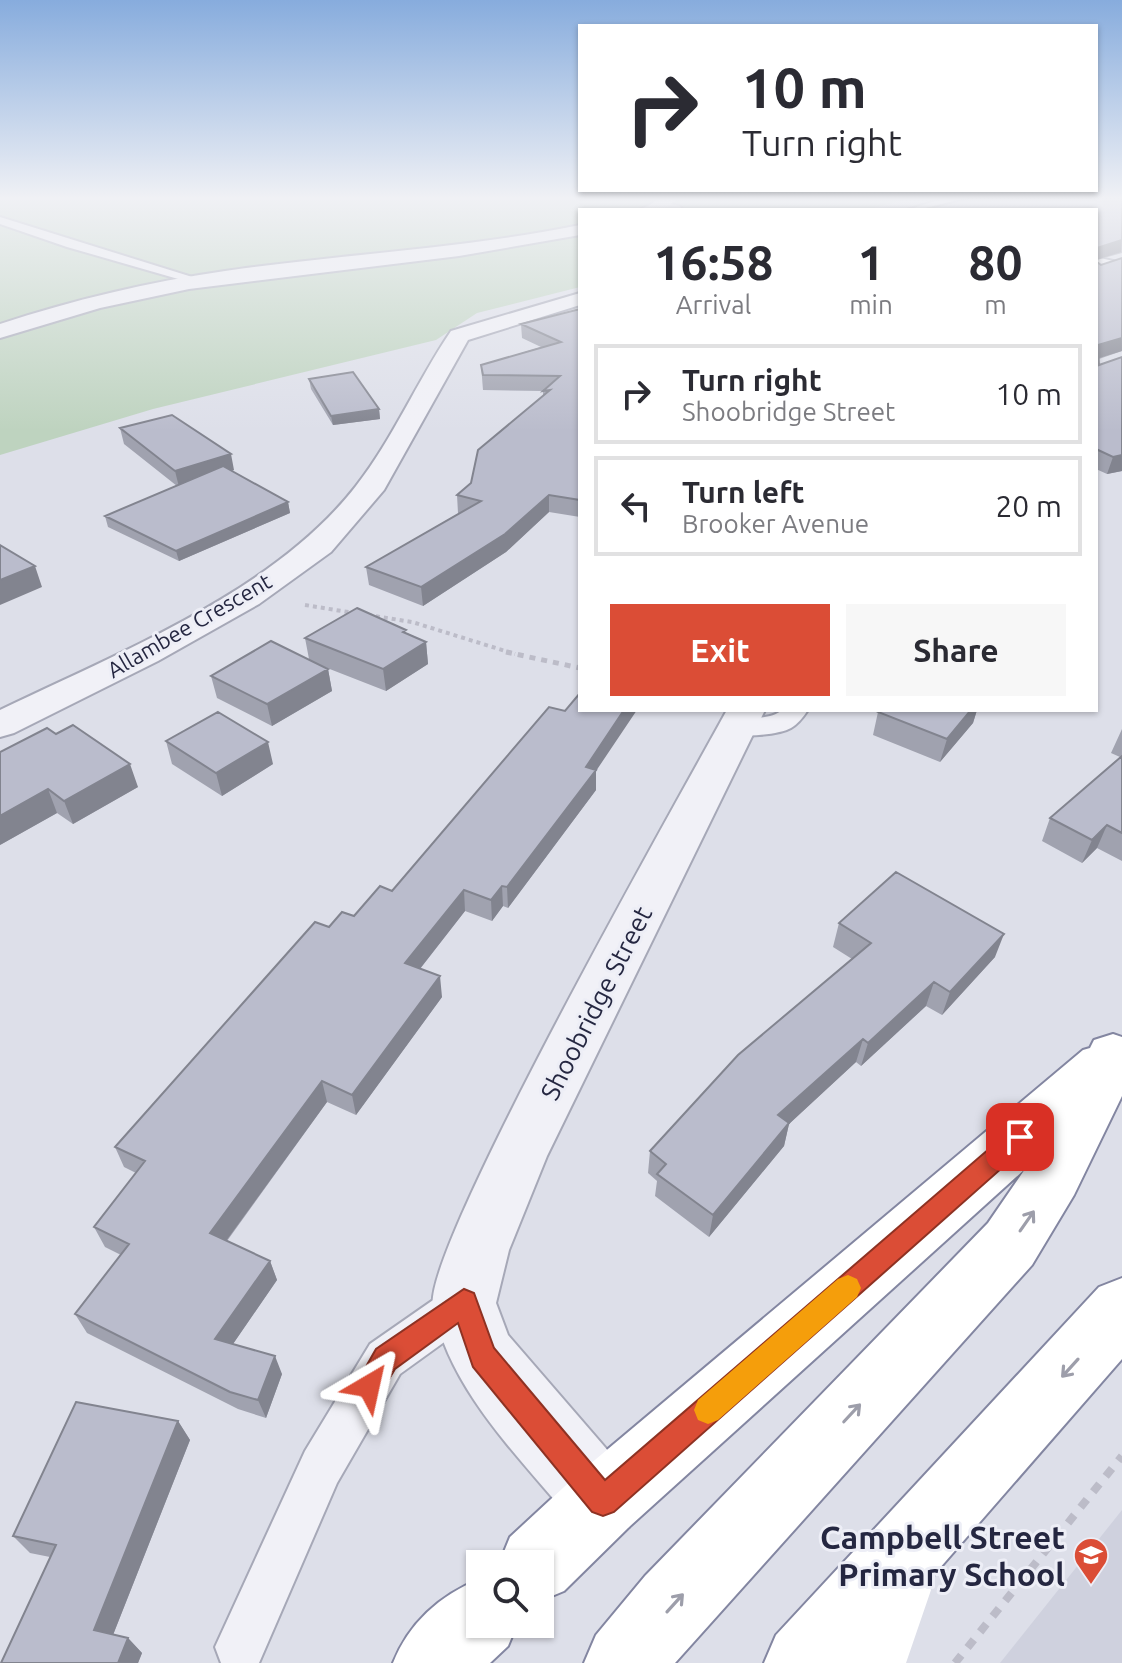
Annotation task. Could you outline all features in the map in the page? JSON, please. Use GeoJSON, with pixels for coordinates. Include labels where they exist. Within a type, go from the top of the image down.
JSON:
{"type":"FeatureCollection","features":[{"type":"Feature","properties":{"kind":"main road"},"geometry":{"type":"LineString","coordinates":[[552,1550],[603,1501],[1118,1052]]}},
{"type":"Feature","properties":{"kind":"main road"},"geometry":{"type":"LineString","coordinates":[[624,1663],[673,1604],[1010,1244],[1040,1201],[1074,1142],[1118,1052]]}},
{"type":"Feature","properties":{"kind":"main road"},"geometry":{"type":"LineString","coordinates":[[804,1663],[906,1554],[1122,1310]]}},
{"type":"Feature","properties":{"kind":"main road"},"geometry":{"type":"LineString","coordinates":[[866,1663],[906,1554]]}},
{"type":"Feature","properties":{"kind":"main road"},"geometry":{"type":"LineString","coordinates":[[433,1663],[466,1631]]}},
{"type":"Feature","properties":{"kind":"street"},"geometry":{"type":"LineString","coordinates":[[0,331],[98,301],[199,281],[245,276]]}},
{"type":"Feature","properties":{"kind":"street","name":"Allambee Crescent"},"geometry":{"type":"LineString","coordinates":[[0,725],[145,653],[247,597],[320,545],[369,490],[459,336],[470,330],[578,300]]}},
{"type":"Feature","properties":{"kind":"street","name":"Shoobridge Street"},"geometry":{"type":"LineString","coordinates":[[464,1303],[478,1250],[520,1152],[741,719]]}},
{"type":"Feature","properties":{"kind":"street"},"geometry":{"type":"LineString","coordinates":[[464,1303],[483,1357],[603,1501]]}},
{"type":"Feature","properties":{"kind":"lane"},"geometry":{"type":"LineString","coordinates":[[180,276],[199,281]]}},
{"type":"Feature","properties":{"kind":"lane"},"geometry":{"type":"LineString","coordinates":[[741,719],[782,723],[794,712]]}},
{"type":"Feature","properties":{"kind":"lane"},"geometry":{"type":"LineString","coordinates":[[240,1647],[321,1467],[385,1359],[464,1303]]}},
{"type":"Feature","properties":{"kind":"path"},"geometry":{"type":"LineString","coordinates":[[247,597],[412,622],[489,648],[578,668]]}},
{"type":"Feature","properties":{"kind":"path"},"geometry":{"type":"LineString","coordinates":[[955,1663],[1122,1456]]}},
{"type":"Feature","properties":{"kind":"shaded area","name":"Campbell Street Primary School"},"geometry":{"type":"Polygon","coordinates":[[[1122,1510],[1122,1663],[1000,1663],[1122,1510]]]}},
{"type":"Feature","properties":{"kind":"green space"},"geometry":{"type":"Polygon","coordinates":[[[0,276],[578,276],[578,288],[477,313],[436,340],[153,409],[0,455],[0,276]]]}},
{"type":"Feature","properties":{"kind":"building"},"geometry":{"type":"Polygon","coordinates":[[[1098,276],[1122,276],[1122,338],[1098,345],[1098,276]]]}},
{"type":"Feature","properties":{"kind":"building"},"geometry":{"type":"Polygon","coordinates":[[[578,310],[578,500],[549,495],[505,534],[421,587],[366,567],[481,501],[457,495],[471,483],[478,450],[550,390],[543,391],[560,376],[483,375],[481,365],[561,342],[521,324],[578,310]]]}},
{"type":"Feature","properties":{"kind":"building"},"geometry":{"type":"Polygon","coordinates":[[[1098,345],[1099,365],[1122,357],[1122,455],[1113,457],[1098,450],[1098,345]]]}},
{"type":"Feature","properties":{"kind":"building"},"geometry":{"type":"Polygon","coordinates":[[[353,372],[379,409],[331,416],[309,379],[353,372]]]}},
{"type":"Feature","properties":{"kind":"building"},"geometry":{"type":"Polygon","coordinates":[[[172,415],[231,454],[175,471],[120,428],[172,415]]]}},
{"type":"Feature","properties":{"kind":"building"},"geometry":{"type":"Polygon","coordinates":[[[223,466],[288,502],[176,551],[105,516],[223,466]]]}},
{"type":"Feature","properties":{"kind":"building"},"geometry":{"type":"Polygon","coordinates":[[[0,545],[35,566],[0,580],[0,545]]]}},
{"type":"Feature","properties":{"kind":"building"},"geometry":{"type":"Polygon","coordinates":[[[357,608],[426,642],[383,669],[305,638],[357,608]]]}},
{"type":"Feature","properties":{"kind":"building"},"geometry":{"type":"Polygon","coordinates":[[[271,641],[328,669],[267,704],[211,676],[271,641]]]}},
{"type":"Feature","properties":{"kind":"building"},"geometry":{"type":"Polygon","coordinates":[[[578,695],[578,712],[623,712],[586,767],[596,770],[507,887],[502,886],[491,900],[464,890],[405,963],[440,976],[352,1095],[322,1081],[210,1233],[270,1261],[215,1339],[275,1356],[258,1400],[230,1392],[75,1314],[129,1244],[94,1227],[145,1161],[115,1147],[315,922],[329,927],[342,912],[354,916],[380,886],[392,891],[549,707],[565,711],[578,695]]]}},
{"type":"Feature","properties":{"kind":"building"},"geometry":{"type":"Polygon","coordinates":[[[218,712],[268,742],[216,773],[166,741],[218,712]]]}},
{"type":"Feature","properties":{"kind":"building"},"geometry":{"type":"Polygon","coordinates":[[[878,712],[969,712],[947,739],[878,712]]]}},
{"type":"Feature","properties":{"kind":"building"},"geometry":{"type":"Polygon","coordinates":[[[73,725],[130,764],[64,801],[48,789],[0,816],[0,752],[47,728],[56,734],[73,725]]]}},
{"type":"Feature","properties":{"kind":"building"},"geometry":{"type":"Polygon","coordinates":[[[1122,756],[1122,833],[1107,825],[1092,840],[1050,818],[1122,756]]]}},
{"type":"Feature","properties":{"kind":"building"},"geometry":{"type":"Polygon","coordinates":[[[896,872],[1004,934],[950,992],[934,982],[868,1043],[863,1039],[778,1115],[789,1123],[713,1215],[657,1174],[666,1164],[650,1151],[738,1055],[871,943],[839,923],[896,872]]]}},
{"type":"Feature","properties":{"kind":"building"},"geometry":{"type":"Polygon","coordinates":[[[76,1402],[178,1421],[94,1630],[128,1638],[118,1663],[1,1663],[56,1545],[13,1536],[76,1402]]]}},
{"type":"Feature","properties":{"kind":"slow traffic"},"geometry":{"type":"LineString","coordinates":[[708,1410],[848,1288]]}},
{"type":"Feature","properties":{"kind":"place","name":"Campbell Street Primary School"},"geometry":{"type":"Point","coordinates":[1091,1586]}},
{"type":"Feature","properties":{"kind":"route"},"geometry":{"type":"LineString","coordinates":[[369,1386],[385,1359],[464,1303],[483,1357],[603,1501],[1020,1137]]}}]}
